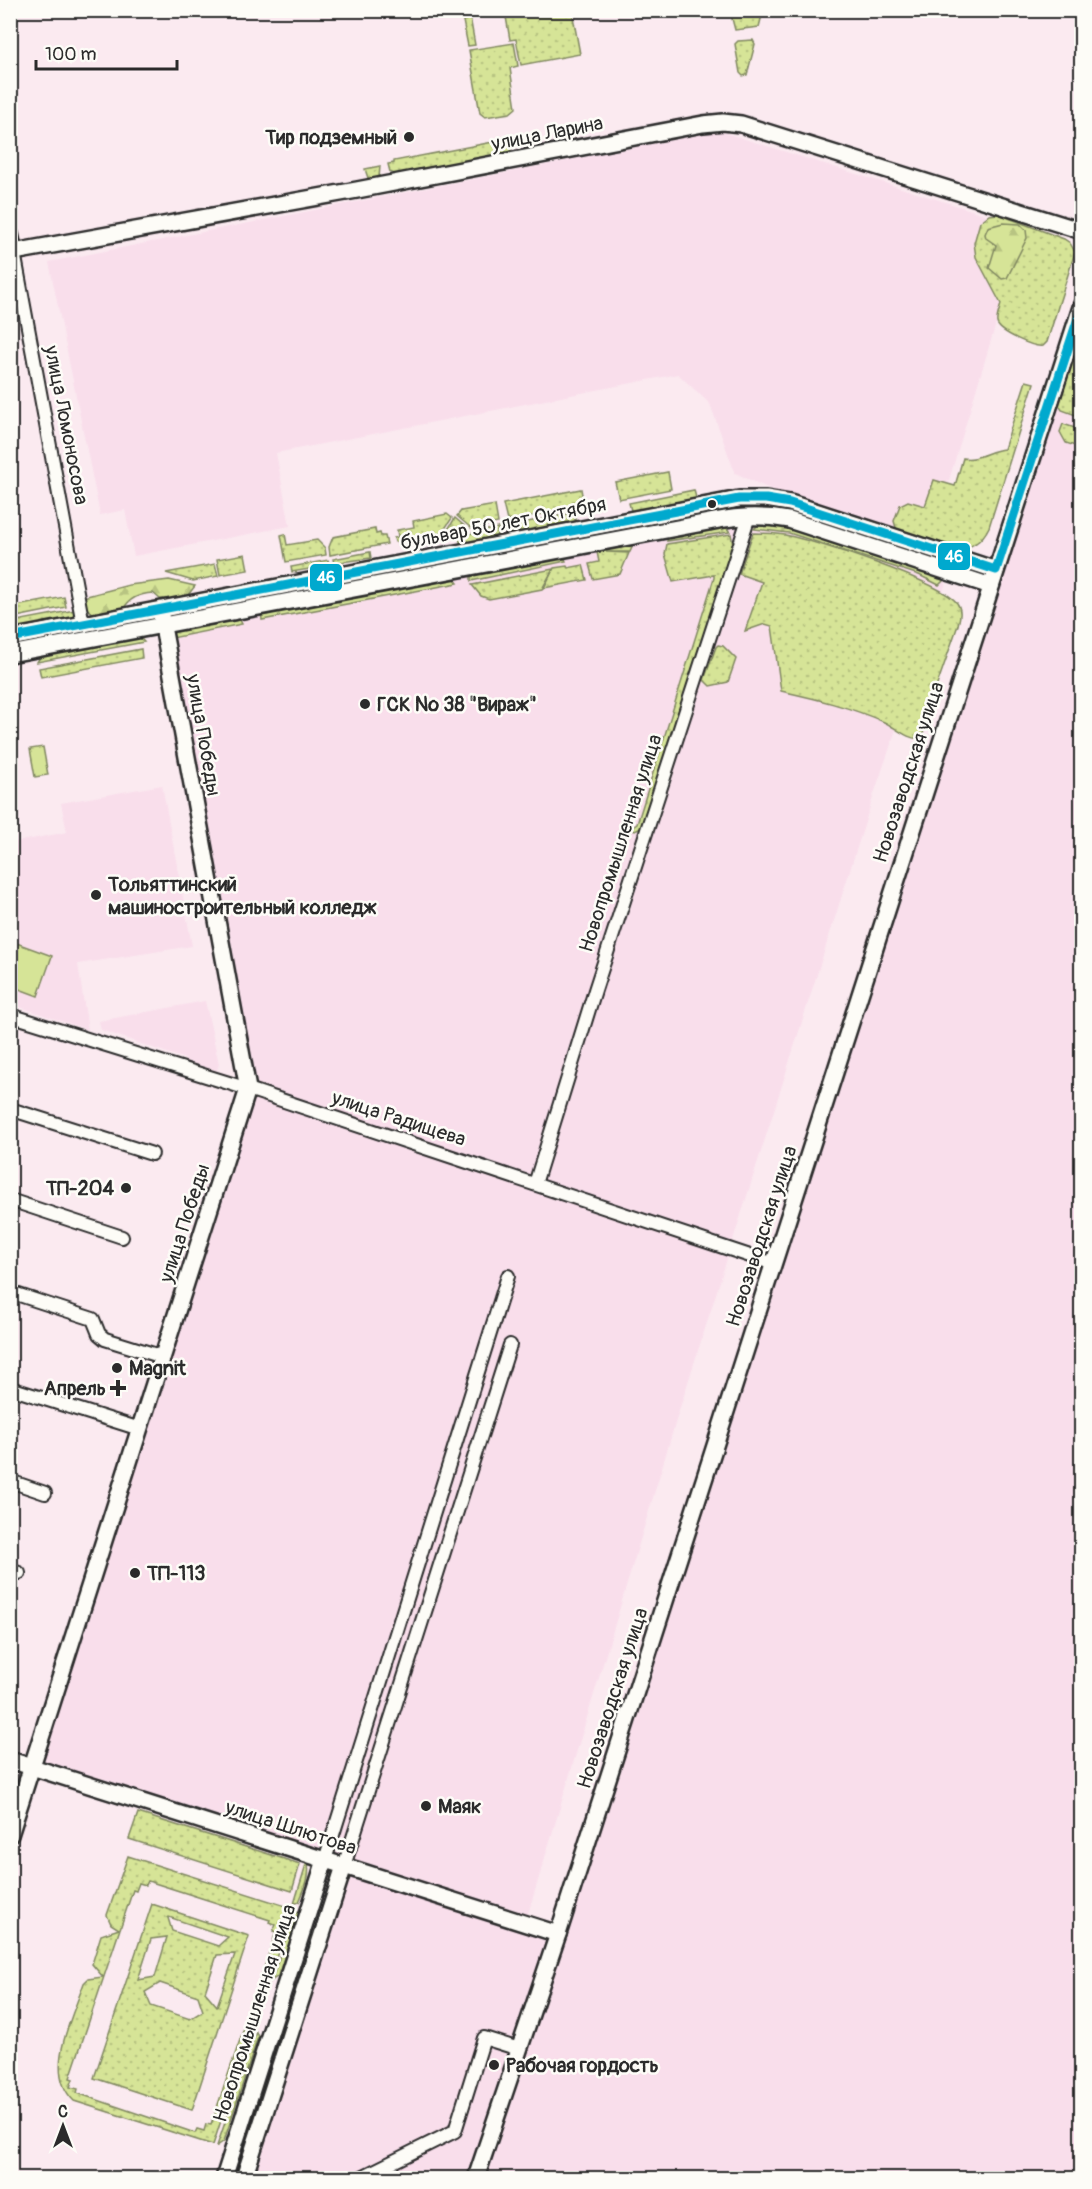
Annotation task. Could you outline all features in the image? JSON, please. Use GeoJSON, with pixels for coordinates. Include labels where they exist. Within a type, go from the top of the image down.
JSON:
{"type":"FeatureCollection","features":[{"type":"Feature","properties":{"kind":"main road","name":"улица Ларина"},"geometry":{"type":"LineString","coordinates":[[12,252],[723,122],[741,124],[1082,231]]}},
{"type":"Feature","properties":{"kind":"main road","name":"улица Ломоносова"},"geometry":{"type":"LineString","coordinates":[[10,234],[12,252]]}},
{"type":"Feature","properties":{"kind":"main road","name":"Новозаводская улица"},"geometry":{"type":"LineString","coordinates":[[476,2178],[558,1934],[938,746],[1082,304]]}},
{"type":"Feature","properties":{"kind":"main road","name":"бульвар 50 лет Октября"},"geometry":{"type":"LineString","coordinates":[[10,654],[163,626],[505,544],[740,499],[766,499],[806,508],[996,570]]}},
{"type":"Feature","properties":{"kind":"main road","name":"бульвар 50 лет Октября"},"geometry":{"type":"LineString","coordinates":[[10,638],[160,610],[507,560],[749,516],[771,516],[789,520],[991,586]]}},
{"type":"Feature","properties":{"kind":"main road"},"geometry":{"type":"LineString","coordinates":[[505,544],[507,560]]}},
{"type":"Feature","properties":{"kind":"main road"},"geometry":{"type":"LineString","coordinates":[[943,570],[949,570],[954,564],[950,555]]}},
{"type":"Feature","properties":{"kind":"main road","name":"улица Победы"},"geometry":{"type":"LineString","coordinates":[[10,1834],[248,1089],[160,610]]}},
{"type":"Feature","properties":{"kind":"main road","name":"улица Шлютова"},"geometry":{"type":"LineString","coordinates":[[10,1760],[558,1934]]}},
{"type":"Feature","properties":{"kind":"main road","name":"Новопромышленная улица"},"geometry":{"type":"LineString","coordinates":[[224,2178],[325,1860]]}},
{"type":"Feature","properties":{"kind":"main road","name":"Новопромышленная улица"},"geometry":{"type":"LineString","coordinates":[[244,2178],[344,1866]]}},
{"type":"Feature","properties":{"kind":"street","name":"улица Ломоносова"},"geometry":{"type":"LineString","coordinates":[[12,252],[83,624]]}},
{"type":"Feature","properties":{"kind":"street","name":"Новопромышленная улица"},"geometry":{"type":"LineString","coordinates":[[535,1184],[595,990],[749,516]]}},
{"type":"Feature","properties":{"kind":"street","name":"улица Радищева"},"geometry":{"type":"LineString","coordinates":[[10,1015],[248,1089],[774,1264]]}},
{"type":"Feature","properties":{"kind":"street"},"geometry":{"type":"LineString","coordinates":[[10,1109],[152,1154]]}},
{"type":"Feature","properties":{"kind":"street"},"geometry":{"type":"LineString","coordinates":[[10,1200],[122,1237]]}},
{"type":"Feature","properties":{"kind":"street"},"geometry":{"type":"LineString","coordinates":[[325,1860],[508,1276]]}},
{"type":"Feature","properties":{"kind":"street"},"geometry":{"type":"LineString","coordinates":[[10,1292],[93,1319],[99,1334],[105,1339],[163,1357]]}},
{"type":"Feature","properties":{"kind":"street"},"geometry":{"type":"LineString","coordinates":[[344,1866],[510,1345]]}},
{"type":"Feature","properties":{"kind":"street"},"geometry":{"type":"LineString","coordinates":[[10,1388],[140,1429]]}},
{"type":"Feature","properties":{"kind":"street"},"geometry":{"type":"LineString","coordinates":[[10,1481],[45,1493]]}},
{"type":"Feature","properties":{"kind":"street"},"geometry":{"type":"LineString","coordinates":[[360,2178],[455,2131],[484,2038],[519,2049]]}},
{"type":"Feature","properties":{"kind":"shaded area"},"geometry":{"type":"Polygon","coordinates":[[[719,131],[1025,227],[931,540],[770,489],[735,473],[710,404],[678,374],[276,453],[290,526],[134,556],[125,510],[100,515],[49,262],[719,131]]]}},
{"type":"Feature","properties":{"kind":"shaded area"},"geometry":{"type":"Polygon","coordinates":[[[1081,305],[1081,2178],[480,2178],[1081,305]]]}},
{"type":"Feature","properties":{"kind":"shaded area"},"geometry":{"type":"Polygon","coordinates":[[[748,525],[783,525],[947,580],[874,794],[678,1414],[528,1914],[37,1764],[253,1086],[169,632],[748,525]]]}},
{"type":"Feature","properties":{"kind":"shaded area","name":"Тольяттинский машиностроительный колледж"},"geometry":{"type":"Polygon","coordinates":[[[162,785],[192,946],[78,964],[88,1030],[11,1004],[11,843],[67,832],[61,803],[162,785]]]}},
{"type":"Feature","properties":{"kind":"shaded area"},"geometry":{"type":"Polygon","coordinates":[[[205,1001],[219,1064],[216,1073],[184,1062],[185,1059],[101,1030],[99,1021],[205,1001]]]}},
{"type":"Feature","properties":{"kind":"shaded area"},"geometry":{"type":"Polygon","coordinates":[[[352,1873],[553,1937],[475,2178],[252,2178],[352,1873]]]}},
{"type":"Feature","properties":{"kind":"green space"},"geometry":{"type":"Polygon","coordinates":[[[461,11],[469,11],[475,45],[468,46],[461,11]]]}},
{"type":"Feature","properties":{"kind":"green space"},"geometry":{"type":"Polygon","coordinates":[[[505,11],[572,11],[580,54],[521,65],[516,39],[510,40],[505,11]]]}},
{"type":"Feature","properties":{"kind":"green space"},"geometry":{"type":"Polygon","coordinates":[[[730,11],[763,11],[759,27],[735,30],[730,11]]]}},
{"type":"Feature","properties":{"kind":"green space"},"geometry":{"type":"Polygon","coordinates":[[[753,40],[755,44],[747,75],[743,76],[740,73],[735,44],[738,41],[753,40]]]}},
{"type":"Feature","properties":{"kind":"green space"},"geometry":{"type":"Polygon","coordinates":[[[514,43],[518,66],[510,68],[516,108],[510,113],[485,117],[480,113],[469,50],[514,43]]]}},
{"type":"Feature","properties":{"kind":"green space"},"geometry":{"type":"Polygon","coordinates":[[[509,139],[511,150],[507,154],[396,175],[390,172],[388,164],[394,161],[509,139]]]}},
{"type":"Feature","properties":{"kind":"green space"},"geometry":{"type":"Polygon","coordinates":[[[380,166],[379,178],[372,180],[368,178],[365,169],[380,166]]]}},
{"type":"Feature","properties":{"kind":"green space"},"geometry":{"type":"Polygon","coordinates":[[[998,214],[1064,239],[1070,243],[1075,252],[1047,342],[1043,346],[1032,345],[1017,339],[999,327],[997,323],[1001,304],[976,257],[974,243],[980,222],[989,215],[998,214]]]}},
{"type":"Feature","properties":{"kind":"green space"},"geometry":{"type":"Polygon","coordinates":[[[1003,223],[1020,224],[1026,230],[1027,238],[1007,278],[1002,279],[989,268],[996,245],[986,238],[985,234],[988,227],[1003,223]]]}},
{"type":"Feature","properties":{"kind":"green space"},"geometry":{"type":"Polygon","coordinates":[[[1081,322],[1081,417],[1062,410],[1057,402],[1081,322]]]}},
{"type":"Feature","properties":{"kind":"green space"},"geometry":{"type":"Polygon","coordinates":[[[1026,381],[1034,383],[989,527],[981,539],[971,546],[947,548],[897,531],[894,521],[900,505],[908,501],[925,506],[934,480],[955,486],[963,458],[973,458],[1004,449],[1026,381]]]}},
{"type":"Feature","properties":{"kind":"green space"},"geometry":{"type":"Polygon","coordinates":[[[1063,424],[1081,430],[1081,448],[1066,443],[1060,432],[1063,424]]]}},
{"type":"Feature","properties":{"kind":"green space"},"geometry":{"type":"Polygon","coordinates":[[[668,472],[671,489],[619,499],[615,482],[668,472]]]}},
{"type":"Feature","properties":{"kind":"green space"},"geometry":{"type":"Polygon","coordinates":[[[581,489],[584,506],[507,521],[503,504],[581,489]]]}},
{"type":"Feature","properties":{"kind":"green space"},"geometry":{"type":"Polygon","coordinates":[[[694,490],[696,498],[691,502],[632,514],[629,503],[694,490]]]}},
{"type":"Feature","properties":{"kind":"green space"},"geometry":{"type":"Polygon","coordinates":[[[495,505],[498,523],[471,528],[457,516],[461,511],[495,505]]]}},
{"type":"Feature","properties":{"kind":"green space"},"geometry":{"type":"Polygon","coordinates":[[[732,508],[731,512],[522,551],[521,548],[732,508]]]}},
{"type":"Feature","properties":{"kind":"green space"},"geometry":{"type":"Polygon","coordinates":[[[574,513],[576,525],[508,535],[507,526],[574,513]]]}},
{"type":"Feature","properties":{"kind":"green space"},"geometry":{"type":"Polygon","coordinates":[[[447,514],[452,518],[442,533],[395,542],[394,538],[398,537],[397,530],[414,527],[413,521],[447,514]]]}},
{"type":"Feature","properties":{"kind":"green space"},"geometry":{"type":"Polygon","coordinates":[[[801,514],[946,561],[943,564],[800,516],[801,514]]]}},
{"type":"Feature","properties":{"kind":"green space"},"geometry":{"type":"Polygon","coordinates":[[[455,518],[468,529],[446,533],[455,518]]]}},
{"type":"Feature","properties":{"kind":"green space"},"geometry":{"type":"Polygon","coordinates":[[[759,524],[785,524],[922,568],[944,580],[939,585],[919,575],[789,533],[754,529],[759,524]]]}},
{"type":"Feature","properties":{"kind":"green space"},"geometry":{"type":"Polygon","coordinates":[[[724,525],[730,532],[667,541],[668,536],[724,525]]]}},
{"type":"Feature","properties":{"kind":"green space"},"geometry":{"type":"Polygon","coordinates":[[[498,528],[496,539],[461,547],[459,536],[498,528]]]}},
{"type":"Feature","properties":{"kind":"green space"},"geometry":{"type":"Polygon","coordinates":[[[375,529],[376,534],[380,533],[381,536],[385,536],[387,544],[330,555],[329,547],[333,537],[375,529]]]}},
{"type":"Feature","properties":{"kind":"green space"},"geometry":{"type":"Polygon","coordinates":[[[753,533],[785,535],[849,553],[927,584],[957,603],[960,611],[958,625],[924,722],[927,723],[921,738],[907,736],[884,722],[859,712],[781,691],[772,626],[765,624],[745,631],[762,582],[739,574],[753,533]]]}},
{"type":"Feature","properties":{"kind":"green space"},"geometry":{"type":"Polygon","coordinates":[[[285,534],[287,545],[317,540],[325,548],[326,555],[286,562],[281,535],[285,534]]]}},
{"type":"Feature","properties":{"kind":"green space"},"geometry":{"type":"Polygon","coordinates":[[[731,534],[733,545],[641,828],[635,831],[630,829],[637,824],[714,578],[714,575],[673,582],[665,554],[667,544],[731,534]]]}},
{"type":"Feature","properties":{"kind":"green space"},"geometry":{"type":"Polygon","coordinates":[[[634,543],[630,552],[606,552],[629,553],[620,574],[593,579],[589,564],[599,562],[597,552],[613,545],[634,543]]]}},
{"type":"Feature","properties":{"kind":"green space"},"geometry":{"type":"Polygon","coordinates":[[[370,552],[371,558],[334,563],[333,559],[370,552]]]}},
{"type":"Feature","properties":{"kind":"green space"},"geometry":{"type":"Polygon","coordinates":[[[499,552],[498,556],[309,590],[309,588],[499,552]]]}},
{"type":"Feature","properties":{"kind":"green space"},"geometry":{"type":"Polygon","coordinates":[[[245,554],[248,570],[220,575],[217,559],[245,554]]]}},
{"type":"Feature","properties":{"kind":"green space"},"geometry":{"type":"Polygon","coordinates":[[[547,557],[566,561],[471,581],[471,574],[547,557]]]}},
{"type":"Feature","properties":{"kind":"green space"},"geometry":{"type":"Polygon","coordinates":[[[328,560],[327,566],[292,572],[291,567],[328,560]]]}},
{"type":"Feature","properties":{"kind":"green space"},"geometry":{"type":"Polygon","coordinates":[[[215,564],[218,576],[193,581],[166,573],[215,564]]]}},
{"type":"Feature","properties":{"kind":"green space"},"geometry":{"type":"Polygon","coordinates":[[[583,565],[587,580],[544,588],[554,568],[583,565]]]}},
{"type":"Feature","properties":{"kind":"green space"},"geometry":{"type":"Polygon","coordinates":[[[553,569],[542,589],[489,599],[481,596],[472,585],[553,569]]]}},
{"type":"Feature","properties":{"kind":"green space"},"geometry":{"type":"Polygon","coordinates":[[[454,578],[458,583],[262,620],[261,611],[454,578]]]}},
{"type":"Feature","properties":{"kind":"green space"},"geometry":{"type":"Polygon","coordinates":[[[169,580],[195,586],[185,599],[160,599],[153,593],[131,600],[122,611],[103,614],[92,613],[88,610],[83,597],[129,585],[169,580]]]}},
{"type":"Feature","properties":{"kind":"green space"},"geometry":{"type":"Polygon","coordinates":[[[64,597],[66,607],[11,618],[11,607],[64,597]]]}},
{"type":"Feature","properties":{"kind":"green space"},"geometry":{"type":"Polygon","coordinates":[[[75,610],[72,619],[11,632],[11,622],[75,610]]]}},
{"type":"Feature","properties":{"kind":"green space"},"geometry":{"type":"Polygon","coordinates":[[[239,618],[242,624],[167,639],[173,630],[239,618]]]}},
{"type":"Feature","properties":{"kind":"green space"},"geometry":{"type":"Polygon","coordinates":[[[138,636],[144,642],[37,662],[42,654],[138,636]]]}},
{"type":"Feature","properties":{"kind":"green space"},"geometry":{"type":"Polygon","coordinates":[[[718,645],[723,646],[736,659],[728,682],[710,686],[704,680],[718,645]]]}},
{"type":"Feature","properties":{"kind":"green space"},"geometry":{"type":"Polygon","coordinates":[[[141,649],[142,658],[41,677],[39,668],[141,649]]]}},
{"type":"Feature","properties":{"kind":"green space"},"geometry":{"type":"Polygon","coordinates":[[[43,747],[48,775],[35,777],[30,749],[43,747]]]}},
{"type":"Feature","properties":{"kind":"green space"},"geometry":{"type":"Polygon","coordinates":[[[11,941],[52,956],[38,996],[11,986],[11,941]]]}},
{"type":"Feature","properties":{"kind":"green space"},"geometry":{"type":"Polygon","coordinates":[[[138,1813],[300,1864],[292,1891],[129,1839],[138,1813]]]}},
{"type":"Feature","properties":{"kind":"green space"},"geometry":{"type":"Polygon","coordinates":[[[128,1856],[292,1908],[269,1980],[260,1980],[276,1932],[273,1931],[276,1925],[269,1922],[270,1920],[148,1881],[146,1885],[139,1883],[136,1891],[133,1890],[70,2078],[73,2079],[70,2087],[78,2089],[77,2093],[195,2133],[197,2129],[204,2131],[206,2124],[211,2125],[245,2025],[251,2029],[213,2145],[74,2101],[65,2089],[60,2060],[67,2028],[84,1983],[88,1979],[103,1977],[92,1964],[101,1935],[119,1929],[111,1924],[107,1915],[128,1856]]]}},
{"type":"Feature","properties":{"kind":"green space"},"geometry":{"type":"Polygon","coordinates":[[[307,1861],[309,1871],[307,1882],[299,1902],[294,1904],[307,1861]]]}},
{"type":"Feature","properties":{"kind":"green space"},"geometry":{"type":"Polygon","coordinates":[[[152,1904],[249,1936],[192,2110],[94,2078],[152,1904]],[[169,1917],[172,1931],[218,1946],[228,1937],[169,1917]],[[167,1937],[151,1939],[138,1980],[155,1977],[167,1937]],[[235,1954],[217,1955],[205,1992],[217,2006],[235,1954]],[[160,1983],[145,1992],[151,2006],[190,2019],[203,2011],[198,1996],[160,1983]]]}},
{"type":"Feature","properties":{"kind":"green space"},"geometry":{"type":"Polygon","coordinates":[[[295,1911],[299,1912],[278,1976],[271,1981],[295,1911]]]}},
{"type":"Feature","properties":{"kind":"green space"},"geometry":{"type":"Polygon","coordinates":[[[256,2032],[258,2037],[224,2141],[217,2146],[256,2032]]]}},
{"type":"Feature","properties":{"kind":"transit line","name":"46"},"geometry":{"type":"LineString","coordinates":[[10,638],[739,499],[766,499],[790,503],[996,570],[1082,306]]}},
{"type":"Feature","properties":{"kind":"place","name":"Тир подземный"},"geometry":{"type":"Point","coordinates":[409,137]}},
{"type":"Feature","properties":{"kind":"place","name":"ГСК № 38 \"Вираж\""},"geometry":{"type":"Point","coordinates":[365,704]}},
{"type":"Feature","properties":{"kind":"place","name":"Тольяттинский машиностроительный колледж"},"geometry":{"type":"Point","coordinates":[96,895]}},
{"type":"Feature","properties":{"kind":"place","name":"ТП-204"},"geometry":{"type":"Point","coordinates":[126,1188]}},
{"type":"Feature","properties":{"kind":"place","name":"Magnit"},"geometry":{"type":"Point","coordinates":[117,1368]}},
{"type":"Feature","properties":{"kind":"place","name":"Апрель"},"geometry":{"type":"Point","coordinates":[118,1388]}},
{"type":"Feature","properties":{"kind":"place","name":"ТП-113"},"geometry":{"type":"Point","coordinates":[135,1573]}},
{"type":"Feature","properties":{"kind":"place","name":"Маяк"},"geometry":{"type":"Point","coordinates":[426,1806]}},
{"type":"Feature","properties":{"kind":"place","name":"Рабочая гордость"},"geometry":{"type":"Point","coordinates":[494,2065]}}]}
